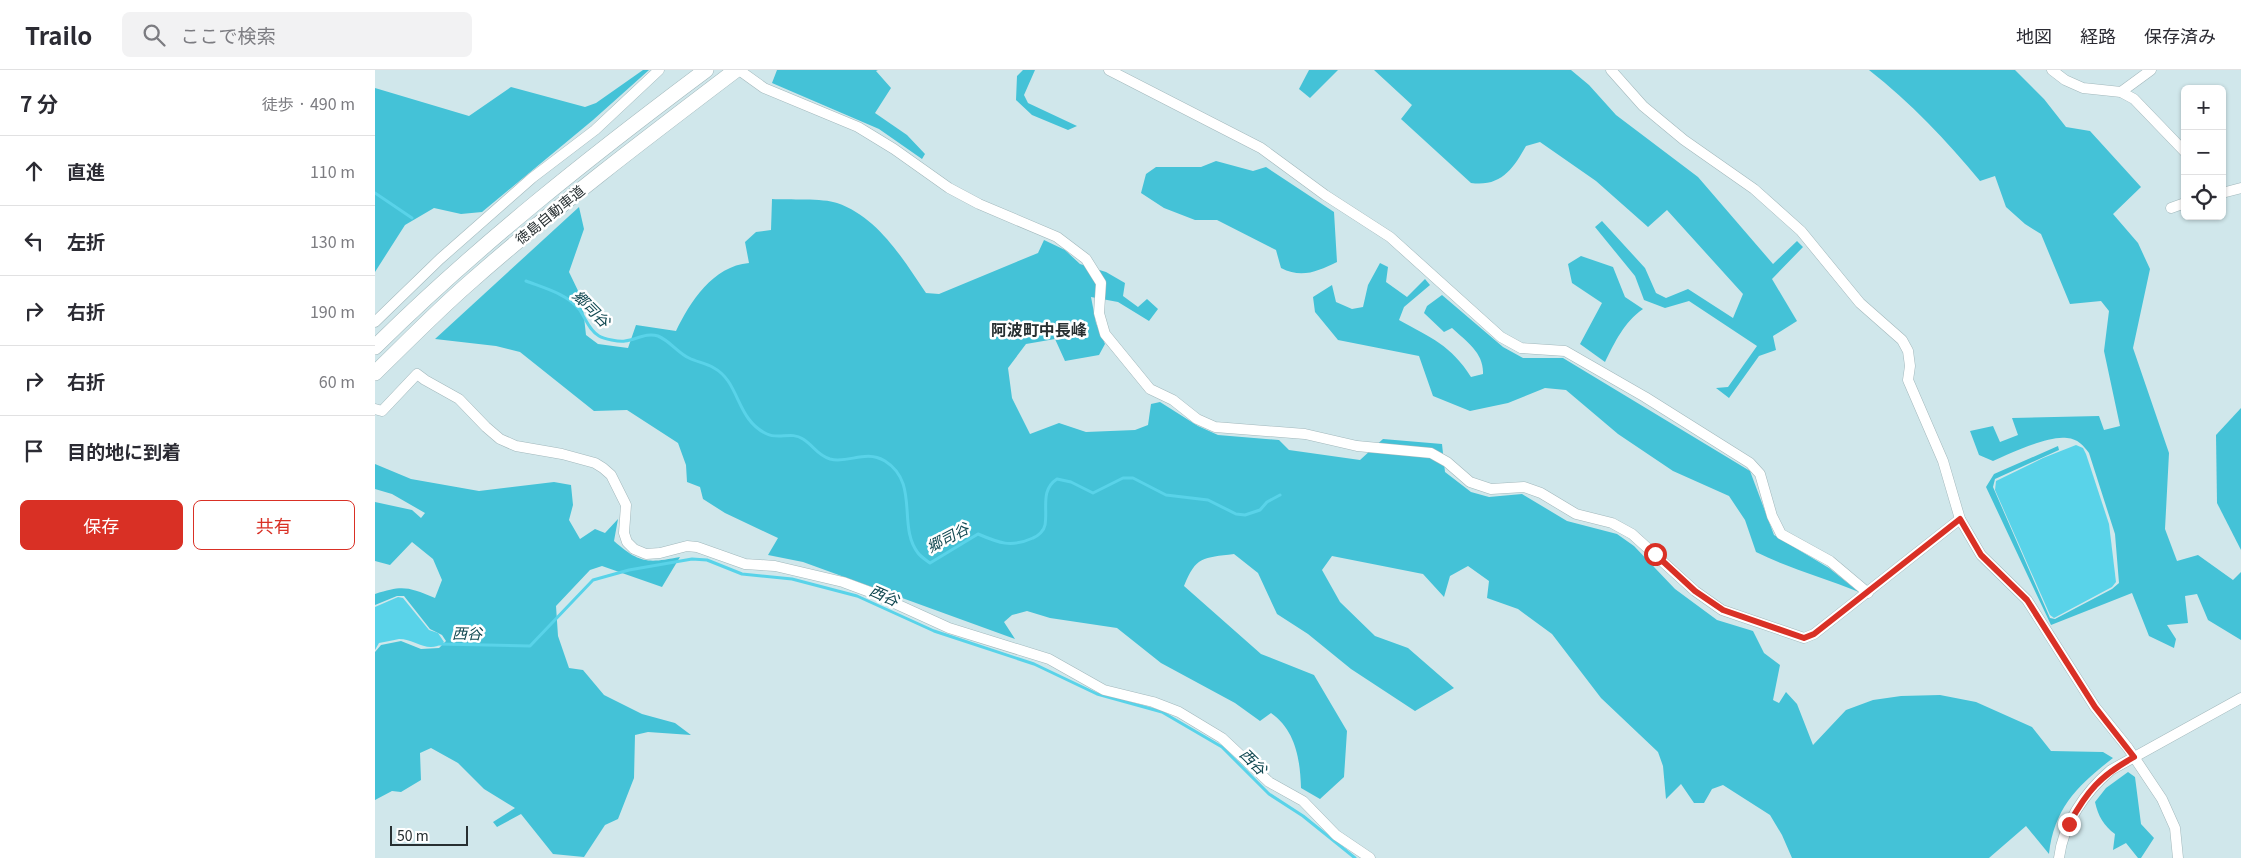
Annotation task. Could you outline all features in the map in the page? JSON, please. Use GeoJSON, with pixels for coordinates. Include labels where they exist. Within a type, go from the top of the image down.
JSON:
{"type":"FeatureCollection","features":[{"type":"Feature","properties":{"kind":"highway","name":"徳島自動車道"},"geometry":{"type":"LineString","coordinates":[[375,347],[513,222],[630,126],[705,70]]}},
{"type":"Feature","properties":{"kind":"highway","name":"徳島自動車道"},"geometry":{"type":"LineString","coordinates":[[375,373],[467,285],[526,234],[637,144],[737,70]]}},
{"type":"Feature","properties":{"kind":"street"},"geometry":{"type":"LineString","coordinates":[[375,322],[447,252],[532,178],[595,130],[659,70]]}},
{"type":"Feature","properties":{"kind":"street"},"geometry":{"type":"LineString","coordinates":[[737,70],[764,88],[857,127],[894,149],[949,188],[979,204],[1057,237],[1086,259],[1101,283],[1099,313],[1105,334],[1150,389],[1173,400],[1197,419],[1215,426],[1305,434],[1357,446],[1431,454],[1447,462],[1470,482],[1491,489],[1524,487],[1541,493],[1576,514],[1612,523],[1632,534],[1695,591],[1723,610],[1804,638],[1814,634],[1868,593],[1960,519]]}},
{"type":"Feature","properties":{"kind":"street"},"geometry":{"type":"LineString","coordinates":[[1109,70],[1261,148],[1325,195],[1390,237],[1501,337],[1521,348],[1565,351],[1645,397],[1750,463],[1760,474],[1772,516],[1781,534],[1829,561],[1868,593]]}},
{"type":"Feature","properties":{"kind":"street"},"geometry":{"type":"LineString","coordinates":[[1611,70],[1643,106],[1684,140],[1754,188],[1801,231],[1860,303],[1902,340],[1908,351],[1910,366],[1907,380],[1943,461],[1960,519],[1981,555],[2027,600],[2090,699],[2134,757],[2170,814],[2175,828],[2178,858]]}},
{"type":"Feature","properties":{"kind":"street"},"geometry":{"type":"LineString","coordinates":[[2052,70],[2065,80],[2083,88],[2121,92],[2134,99],[2181,148]]}},
{"type":"Feature","properties":{"kind":"street"},"geometry":{"type":"LineString","coordinates":[[2121,92],[2151,70]]}},
{"type":"Feature","properties":{"kind":"street"},"geometry":{"type":"LineString","coordinates":[[2226,192],[2241,188]]}},
{"type":"Feature","properties":{"kind":"street"},"geometry":{"type":"LineString","coordinates":[[2171,208],[2181,204]]}},
{"type":"Feature","properties":{"kind":"street"},"geometry":{"type":"LineString","coordinates":[[375,409],[382,411],[417,374],[459,399],[500,439],[516,446],[563,454],[595,463],[603,468],[611,475],[626,504],[624,534],[627,542],[634,549],[646,554],[653,554],[687,546],[697,547],[745,564],[775,566],[843,582],[870,592],[949,628],[1049,659],[1104,690],[1153,702],[1179,712],[1222,738],[1252,764],[1269,782],[1303,802],[1336,835],[1370,858]]}},
{"type":"Feature","properties":{"kind":"street"},"geometry":{"type":"LineString","coordinates":[[2059,858],[2069,824],[2085,796],[2111,770],[2241,698]]}},
{"type":"Feature","properties":{"kind":"shaded area"},"geometry":{"type":"Polygon","coordinates":[[[643,70],[649,70],[593,120],[482,212],[461,214],[434,208],[405,225],[375,272],[375,88],[469,116],[511,87],[585,107],[596,103],[643,70]]]}},
{"type":"Feature","properties":{"kind":"shaded area"},"geometry":{"type":"Polygon","coordinates":[[[777,70],[878,70],[876,71],[891,88],[875,113],[907,135],[925,154],[922,159],[879,129],[772,83],[777,70]]]}},
{"type":"Feature","properties":{"kind":"shaded area"},"geometry":{"type":"Polygon","coordinates":[[[1023,70],[1035,70],[1024,95],[1028,103],[1077,126],[1068,130],[1032,115],[1016,100],[1017,76],[1023,70]]]}},
{"type":"Feature","properties":{"kind":"shaded area"},"geometry":{"type":"Polygon","coordinates":[[[1309,70],[1338,70],[1310,98],[1299,89],[1309,70]]]}},
{"type":"Feature","properties":{"kind":"shaded area"},"geometry":{"type":"Polygon","coordinates":[[[1374,70],[1571,70],[1589,85],[1616,115],[1698,177],[1773,264],[1797,241],[1803,247],[1772,279],[1797,321],[1773,336],[1776,350],[1759,356],[1729,398],[1716,388],[1728,387],[1757,346],[1689,301],[1665,308],[1644,300],[1635,276],[1595,227],[1602,221],[1645,268],[1656,293],[1666,298],[1688,289],[1733,318],[1743,294],[1667,210],[1648,227],[1596,181],[1540,142],[1526,146],[1505,175],[1490,182],[1481,184],[1471,183],[1401,119],[1412,105],[1374,70]]]}},
{"type":"Feature","properties":{"kind":"shaded area"},"geometry":{"type":"Polygon","coordinates":[[[1869,70],[2015,70],[2044,99],[2066,127],[2090,131],[2141,187],[2113,214],[2138,243],[2150,269],[2133,348],[2169,453],[2165,529],[2177,561],[2198,555],[2233,580],[2241,572],[2241,640],[2208,620],[2197,594],[2185,596],[2188,623],[2167,625],[2176,639],[2174,648],[2149,636],[2132,593],[2051,625],[1986,487],[1994,474],[2058,446],[2059,450],[1995,479],[1993,487],[2050,618],[2055,619],[2112,589],[2119,583],[2115,534],[2089,453],[2077,441],[2059,438],[2030,445],[1993,461],[1979,455],[1970,431],[1993,426],[2000,442],[2018,435],[2012,418],[2099,416],[2104,430],[2120,426],[2104,351],[2109,311],[2101,301],[2070,304],[2041,234],[2025,224],[2006,207],[1995,176],[1980,181],[1927,122],[1869,70]]]}},
{"type":"Feature","properties":{"kind":"shaded area"},"geometry":{"type":"Polygon","coordinates":[[[1216,161],[1253,171],[1266,167],[1334,212],[1337,262],[1310,272],[1296,273],[1289,271],[1281,268],[1276,250],[1217,220],[1195,220],[1164,208],[1141,193],[1146,174],[1156,167],[1201,167],[1216,161]]]}},
{"type":"Feature","properties":{"kind":"shaded area"},"geometry":{"type":"Polygon","coordinates":[[[772,199],[831,201],[852,209],[865,218],[888,240],[926,293],[939,294],[1038,253],[1044,240],[1065,250],[1080,264],[1106,272],[1125,283],[1123,296],[1138,307],[1147,299],[1158,309],[1149,321],[1118,302],[1091,297],[1096,323],[1105,344],[1099,355],[1065,361],[1055,339],[1026,344],[1008,368],[1012,398],[1030,434],[1059,423],[1086,432],[1135,430],[1148,425],[1151,404],[1160,402],[1198,426],[1218,435],[1279,440],[1289,450],[1360,460],[1383,439],[1442,444],[1445,472],[1471,492],[1489,497],[1522,494],[1567,521],[1617,534],[1634,546],[1675,589],[1717,620],[1753,631],[1764,653],[1780,665],[1773,700],[1779,703],[1786,692],[1797,704],[1813,745],[1846,710],[1873,700],[1901,696],[1940,695],[1976,702],[2032,727],[2051,751],[2103,752],[2113,758],[2079,788],[2062,811],[2056,823],[2049,854],[2026,826],[1989,858],[1792,858],[1782,835],[1770,815],[1723,785],[1712,789],[1704,803],[1694,803],[1681,784],[1666,799],[1663,766],[1658,752],[1601,698],[1552,634],[1518,609],[1487,598],[1489,581],[1468,566],[1450,576],[1444,597],[1423,574],[1332,556],[1322,570],[1340,602],[1375,636],[1408,648],[1454,688],[1415,711],[1351,669],[1308,634],[1277,614],[1258,573],[1234,554],[1215,556],[1202,560],[1188,576],[1184,586],[1261,654],[1314,675],[1347,731],[1344,777],[1320,799],[1301,788],[1298,756],[1295,746],[1286,728],[1271,713],[1260,721],[1235,703],[1161,663],[1117,628],[1050,618],[1027,611],[1012,615],[1004,622],[1015,639],[803,562],[768,555],[778,538],[725,513],[703,499],[700,487],[687,482],[686,465],[678,443],[627,410],[594,411],[520,352],[496,346],[435,339],[579,207],[584,229],[569,272],[582,299],[586,335],[598,344],[628,348],[636,325],[676,331],[688,309],[704,287],[724,271],[749,263],[745,242],[756,232],[771,230],[772,199]]]}},
{"type":"Feature","properties":{"kind":"shaded area"},"geometry":{"type":"Polygon","coordinates":[[[1581,256],[1613,267],[1625,297],[1643,309],[1625,326],[1605,362],[1580,344],[1602,303],[1572,283],[1568,264],[1581,256]]]}},
{"type":"Feature","properties":{"kind":"shaded area"},"geometry":{"type":"Polygon","coordinates":[[[1380,263],[1388,267],[1386,282],[1407,297],[1425,279],[1430,285],[1404,307],[1399,320],[1448,350],[1456,357],[1471,377],[1483,374],[1481,360],[1474,348],[1452,328],[1444,332],[1424,313],[1427,306],[1442,295],[1503,347],[1523,358],[1563,358],[1750,471],[1774,535],[1829,568],[1859,592],[1756,552],[1745,520],[1729,496],[1673,471],[1618,434],[1566,390],[1545,388],[1508,403],[1470,411],[1433,396],[1419,356],[1338,340],[1315,312],[1313,297],[1332,285],[1336,302],[1352,309],[1363,307],[1368,285],[1380,263]]]}},
{"type":"Feature","properties":{"kind":"shaded area"},"geometry":{"type":"Polygon","coordinates":[[[2241,408],[2241,550],[2217,503],[2216,435],[2241,408]]]}},
{"type":"Feature","properties":{"kind":"shaded area"},"geometry":{"type":"Polygon","coordinates":[[[2076,445],[2083,448],[2086,454],[2109,524],[2116,582],[2112,587],[2054,618],[2050,615],[1995,490],[1996,481],[2043,458],[2076,445]]]}},
{"type":"Feature","properties":{"kind":"shaded area"},"geometry":{"type":"Polygon","coordinates":[[[375,464],[411,479],[479,491],[554,482],[571,485],[573,505],[569,520],[580,539],[595,529],[605,533],[618,519],[614,541],[631,554],[638,558],[652,561],[680,557],[662,587],[602,566],[590,570],[556,606],[558,636],[569,668],[583,670],[604,695],[642,714],[675,723],[691,735],[648,732],[635,735],[634,778],[618,819],[605,825],[584,857],[553,854],[521,814],[497,827],[493,822],[515,808],[484,789],[458,763],[431,748],[420,753],[421,780],[401,792],[392,791],[375,800],[375,652],[381,645],[401,641],[421,649],[439,648],[446,641],[442,635],[430,629],[404,596],[397,596],[375,605],[375,594],[399,588],[418,591],[435,598],[442,580],[433,559],[412,542],[390,565],[375,561],[375,502],[412,510],[421,518],[425,513],[392,494],[375,489],[375,464]]]}},
{"type":"Feature","properties":{"kind":"shaded area"},"geometry":{"type":"Polygon","coordinates":[[[398,597],[403,598],[429,630],[438,633],[444,642],[438,646],[427,647],[399,639],[379,643],[375,650],[375,607],[398,597]]]}},
{"type":"Feature","properties":{"kind":"shaded area"},"geometry":{"type":"Polygon","coordinates":[[[2128,772],[2135,777],[2141,824],[2154,838],[2141,858],[2138,858],[2126,843],[2113,850],[2115,834],[2102,820],[2095,802],[2106,788],[2128,772]]]}},
{"type":"Feature","properties":{"kind":"waterway","name":"郷司谷"},"geometry":{"type":"LineString","coordinates":[[375,193],[412,218]]}},
{"type":"Feature","properties":{"kind":"waterway","name":"郷司谷"},"geometry":{"type":"LineString","coordinates":[[526,281],[568,299],[579,309],[593,331],[601,337],[622,341],[649,335],[658,336],[685,356],[714,368],[729,382],[749,420],[767,434],[771,436],[789,435],[799,437],[830,459],[844,460],[871,456],[885,461],[896,470],[902,481],[912,542],[919,554],[930,563],[978,534],[992,540],[1011,544],[1037,536],[1045,525],[1048,489],[1057,479],[1071,482],[1093,493],[1123,478],[1133,478],[1166,495],[1208,500],[1236,514],[1245,515],[1260,510],[1267,502],[1280,495]]}},
{"type":"Feature","properties":{"kind":"waterway","name":"西谷"},"geometry":{"type":"LineString","coordinates":[[439,644],[530,646],[593,580],[629,570],[692,559],[707,560],[742,574],[792,579],[857,596],[934,631],[1034,664],[1097,694],[1162,712],[1222,747],[1269,794],[1303,816],[1355,858]]}},
{"type":"Feature","properties":{"kind":"district","name":"阿波町中長峰"},"geometry":{"type":"Point","coordinates":[1039,330]}},
{"type":"Feature","properties":{"kind":"route"},"geometry":{"type":"LineString","coordinates":[[1655,554],[1695,591],[1723,610],[1747,621],[1776,627],[1804,638],[1814,634],[1960,519],[1981,555],[2027,600],[2095,707],[2134,757],[2111,770],[2096,782],[2085,796],[2069,824]]}}]}
